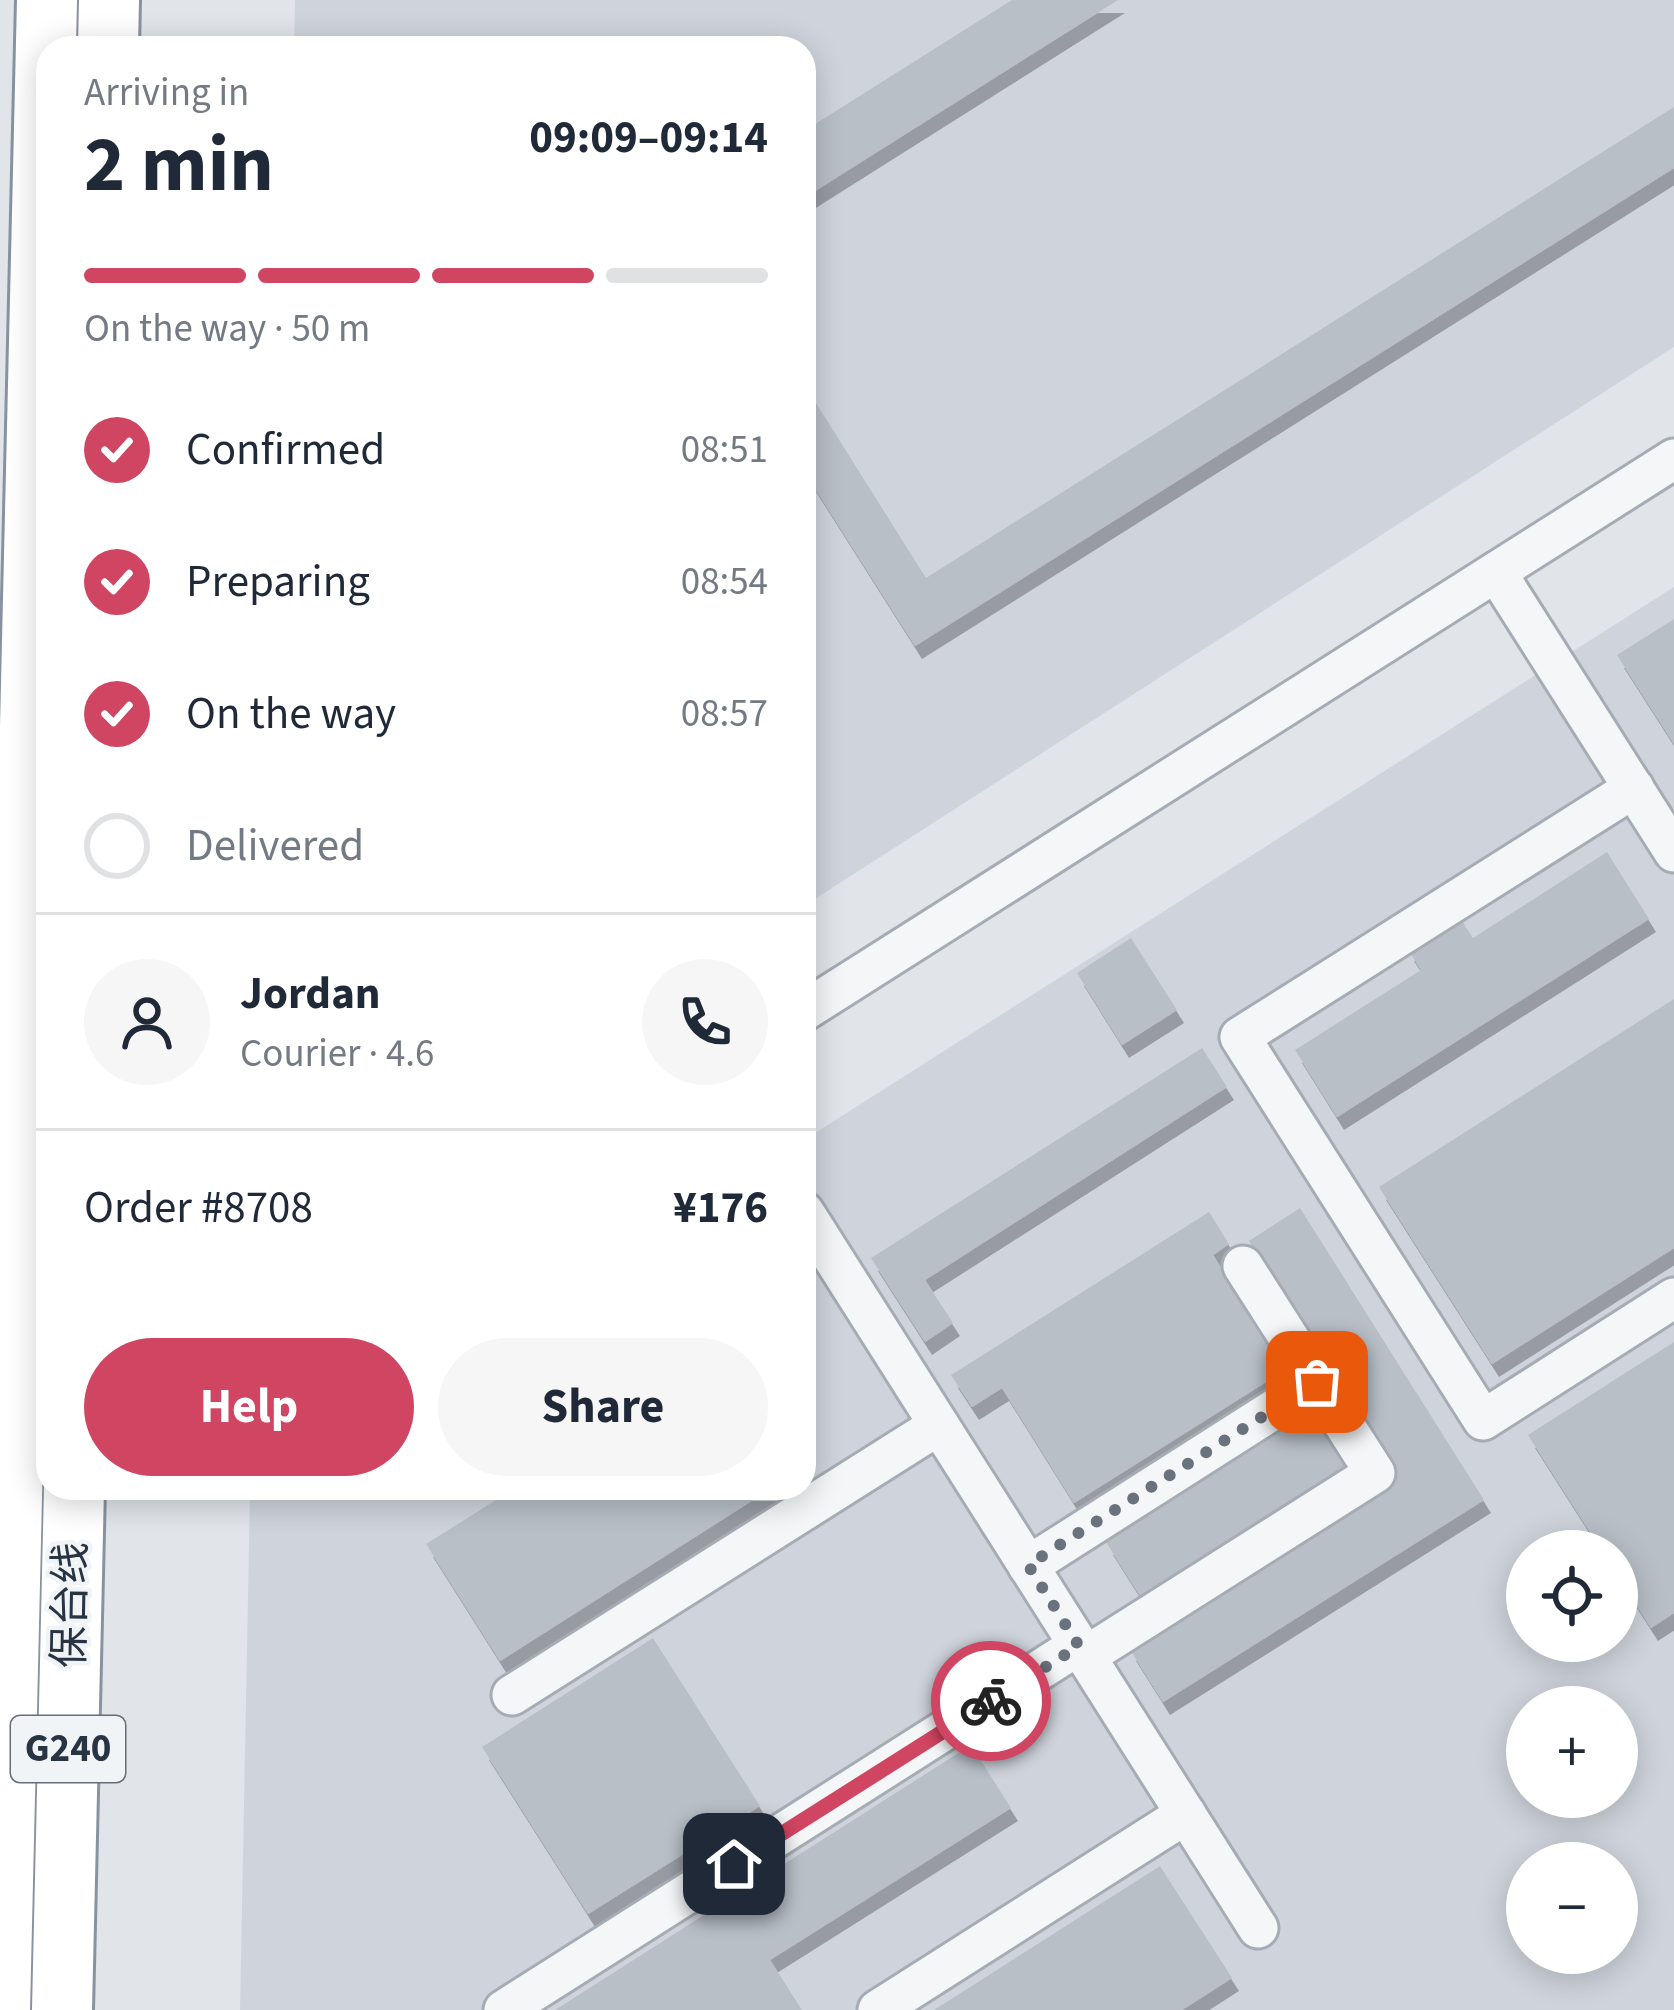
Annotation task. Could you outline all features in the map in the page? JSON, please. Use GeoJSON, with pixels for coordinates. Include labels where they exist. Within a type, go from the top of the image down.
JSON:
{"type":"FeatureCollection","features":[{"type":"Feature","properties":{"kind":"highway","name":"保台线"},"geometry":{"type":"LineString","coordinates":[[45,36],[46,0]]}},
{"type":"Feature","properties":{"kind":"highway"},"geometry":{"type":"LineString","coordinates":[[108,36],[109,0]]}},
{"type":"Feature","properties":{"kind":"highway","name":"保台线"},"geometry":{"type":"LineString","coordinates":[[0,2010],[36,484]]}},
{"type":"Feature","properties":{"kind":"highway","name":"保台线"},"geometry":{"type":"LineString","coordinates":[[62,2010],[74,1500]]}},
{"type":"Feature","properties":{"kind":"street"},"geometry":{"type":"LineString","coordinates":[[816,1003],[1674,459]]}},
{"type":"Feature","properties":{"kind":"street"},"geometry":{"type":"LineString","coordinates":[[1496,572],[1674,852]]}},
{"type":"Feature","properties":{"kind":"street"},"geometry":{"type":"LineString","coordinates":[[1634,788],[1240,1037],[1483,1420],[1674,1298]]}},
{"type":"Feature","properties":{"kind":"street"},"geometry":{"type":"LineString","coordinates":[[816,1231],[1258,1928]]}},
{"type":"Feature","properties":{"kind":"street"},"geometry":{"type":"LineString","coordinates":[[503,2010],[1375,1473],[1244,1266]]}},
{"type":"Feature","properties":{"kind":"street"},"geometry":{"type":"LineString","coordinates":[[1028,1565],[1317,1382]]}},
{"type":"Feature","properties":{"kind":"street"},"geometry":{"type":"LineString","coordinates":[[512,1695],[939,1425]]}},
{"type":"Feature","properties":{"kind":"street"},"geometry":{"type":"LineString","coordinates":[[878,2010],[1186,1814]]}},
{"type":"Feature","properties":{"kind":"shaded area"},"geometry":{"type":"Polygon","coordinates":[[[295,0],[1674,0],[1674,347],[816,898],[816,36],[294,36],[295,0]]]}},
{"type":"Feature","properties":{"kind":"shaded area"},"geometry":{"type":"Polygon","coordinates":[[[1674,587],[1674,2010],[240,2010],[250,1500],[816,1500],[816,1132],[1674,587]]]}},
{"type":"Feature","properties":{"kind":"building"},"geometry":{"type":"Polygon","coordinates":[[[1012,0],[1118,0],[816,190],[816,123],[1012,0]]]}},
{"type":"Feature","properties":{"kind":"building"},"geometry":{"type":"Polygon","coordinates":[[[1674,107],[1674,168],[915,646],[816,490],[816,403],[926,578],[1674,107]]]}},
{"type":"Feature","properties":{"kind":"building"},"geometry":{"type":"Polygon","coordinates":[[[1674,619],[1674,744],[1617,655],[1674,619]]]}},
{"type":"Feature","properties":{"kind":"building"},"geometry":{"type":"Polygon","coordinates":[[[1607,852],[1649,919],[1337,1117],[1295,1050],[1421,970],[1407,948],[1458,915],[1473,938],[1607,852]]]}},
{"type":"Feature","properties":{"kind":"building"},"geometry":{"type":"Polygon","coordinates":[[[1131,938],[1177,1010],[1122,1045],[1077,973],[1131,938]]]}},
{"type":"Feature","properties":{"kind":"building"},"geometry":{"type":"Polygon","coordinates":[[[1674,999],[1674,1248],[1492,1364],[1379,1187],[1674,999]]]}},
{"type":"Feature","properties":{"kind":"building"},"geometry":{"type":"Polygon","coordinates":[[[1202,1048],[1227,1087],[925,1280],[953,1323],[925,1342],[871,1258],[1202,1048]]]}},
{"type":"Feature","properties":{"kind":"building"},"geometry":{"type":"Polygon","coordinates":[[[1300,1208],[1484,1500],[1163,1702],[1129,1648],[1398,1478],[1249,1241],[1300,1208]]]}},
{"type":"Feature","properties":{"kind":"building"},"geometry":{"type":"Polygon","coordinates":[[[1209,1212],[1229,1244],[1213,1255],[1285,1370],[1074,1503],[1002,1388],[972,1407],[951,1375],[1209,1212]]]}},
{"type":"Feature","properties":{"kind":"building"},"geometry":{"type":"Polygon","coordinates":[[[1674,1342],[1674,1613],[1651,1628],[1638,1608],[1638,1530],[1589,1530],[1528,1435],[1674,1342]]]}},
{"type":"Feature","properties":{"kind":"building"},"geometry":{"type":"Polygon","coordinates":[[[1313,1411],[1347,1466],[1140,1596],[1106,1542],[1313,1411]]]}},
{"type":"Feature","properties":{"kind":"building"},"geometry":{"type":"Polygon","coordinates":[[[496,1500],[753,1500],[500,1661],[426,1544],[496,1500]]]}},
{"type":"Feature","properties":{"kind":"building"},"geometry":{"type":"Polygon","coordinates":[[[653,1638],[760,1806],[588,1914],[482,1747],[653,1638]]]}},
{"type":"Feature","properties":{"kind":"building"},"geometry":{"type":"Polygon","coordinates":[[[971,1745],[1011,1808],[770,1960],[802,2010],[555,2010],[971,1745]]]}},
{"type":"Feature","properties":{"kind":"building"},"geometry":{"type":"Polygon","coordinates":[[[1160,1866],[1232,1978],[1182,2010],[934,2010],[1160,1866]]]}},
{"type":"Feature","properties":{"kind":"way so far"},"geometry":{"type":"LineString","coordinates":[[991,1701],[1079,1646],[1028,1565],[1317,1382]]}},
{"type":"Feature","properties":{"kind":"route"},"geometry":{"type":"LineString","coordinates":[[734,1864],[991,1701]]}}]}
